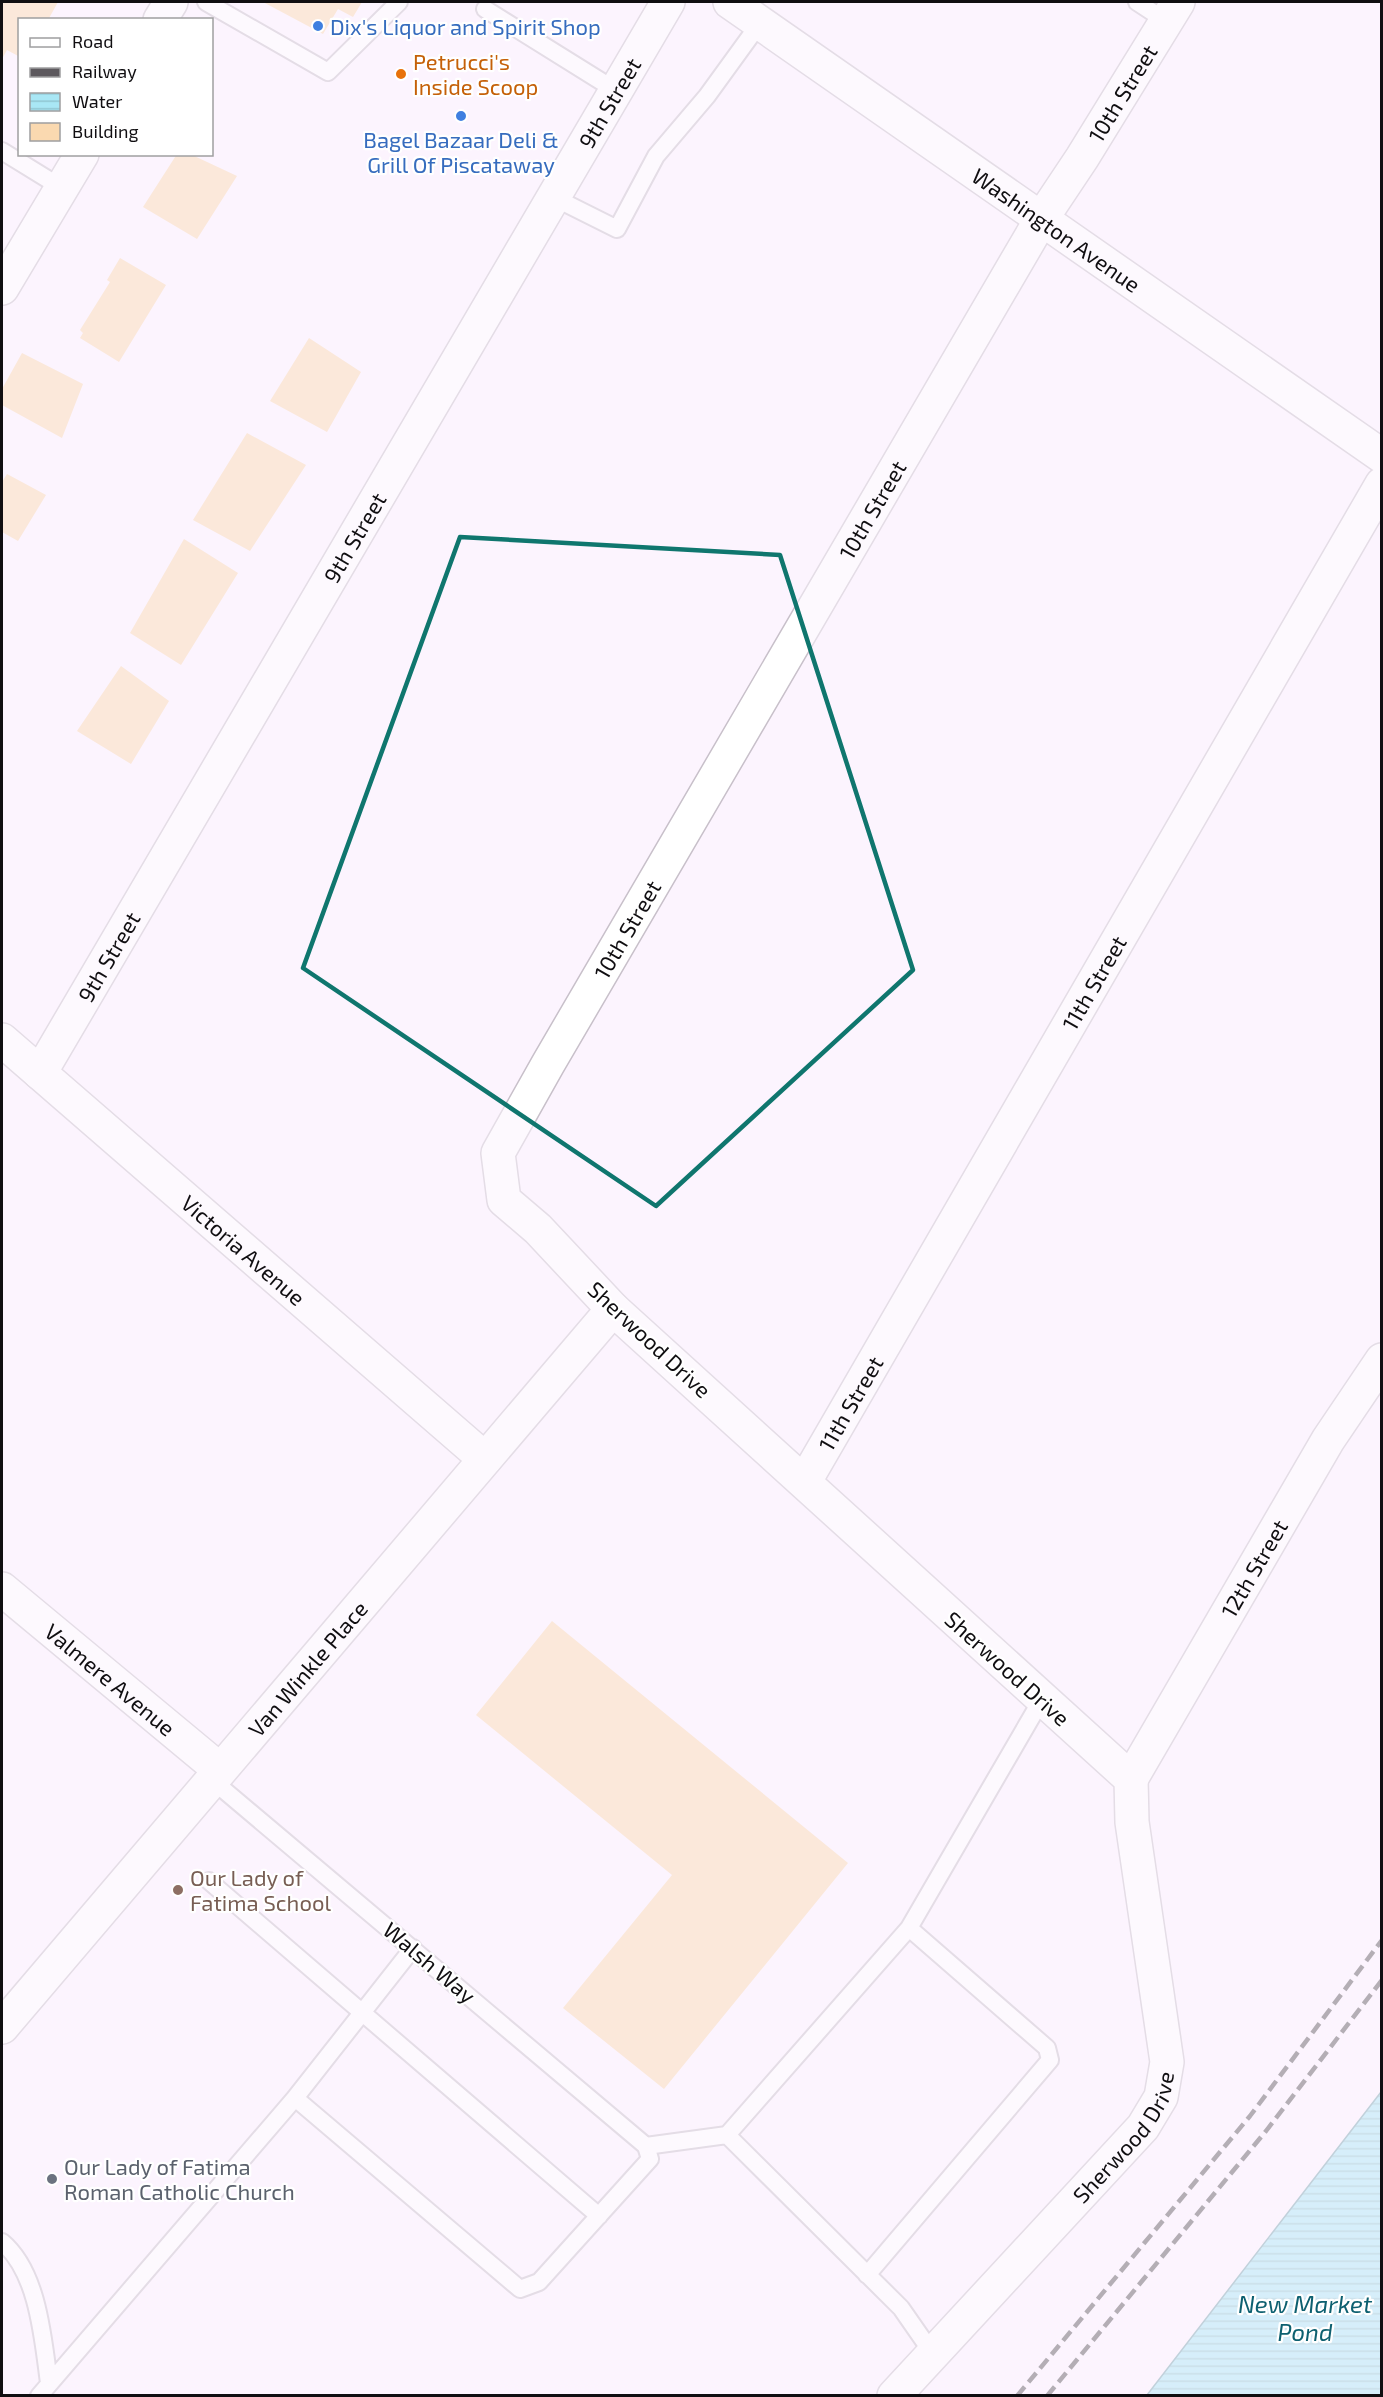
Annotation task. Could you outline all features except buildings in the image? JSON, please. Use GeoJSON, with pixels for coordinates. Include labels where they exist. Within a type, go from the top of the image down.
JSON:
{"type":"FeatureCollection","features":[{"type":"Feature","properties":{"kind":"street"},"geometry":{"type":"LineString","coordinates":[[161,18],[171,2]]}},
{"type":"Feature","properties":{"kind":"street","name":"9th Street"},"geometry":{"type":"LineString","coordinates":[[40,1073],[668,2]]}},
{"type":"Feature","properties":{"kind":"street","name":"Washington Avenue"},"geometry":{"type":"LineString","coordinates":[[730,2],[1382,456]]}},
{"type":"Feature","properties":{"kind":"street","name":"10th Street"},"geometry":{"type":"LineString","coordinates":[[574,1020],[1042,218],[1082,158],[1172,11]]}},
{"type":"Feature","properties":{"kind":"street"},"geometry":{"type":"LineString","coordinates":[[2,288],[81,156]]}},
{"type":"Feature","properties":{"kind":"street","name":"11th Street"},"geometry":{"type":"LineString","coordinates":[[805,1481],[1382,484]]}},
{"type":"Feature","properties":{"kind":"street","name":"Sherwood Drive"},"geometry":{"type":"LineString","coordinates":[[574,1020],[498,1154],[504,1200],[538,1229],[613,1309],[1131,1779],[1132,1822],[1167,2062],[1161,2097],[1143,2127],[894,2396]]}},
{"type":"Feature","properties":{"kind":"street","name":"Victoria Avenue"},"geometry":{"type":"LineString","coordinates":[[2,1040],[485,1459]]}},
{"type":"Feature","properties":{"kind":"street","name":"Van Winkle Place"},"geometry":{"type":"LineString","coordinates":[[2,2027],[613,1309]]}},
{"type":"Feature","properties":{"kind":"street","name":"12th Street"},"geometry":{"type":"LineString","coordinates":[[1131,1779],[1328,1440],[1382,1360]]}},
{"type":"Feature","properties":{"kind":"street","name":"Valmere Avenue"},"geometry":{"type":"LineString","coordinates":[[2,1589],[216,1775]]}},
{"type":"Feature","properties":{"kind":"lane"},"geometry":{"type":"LineString","coordinates":[[206,2],[328,72],[399,2]]}},
{"type":"Feature","properties":{"kind":"lane"},"geometry":{"type":"LineString","coordinates":[[1137,2],[1172,11]]}},
{"type":"Feature","properties":{"kind":"lane"},"geometry":{"type":"LineString","coordinates":[[485,9],[615,90]]}},
{"type":"Feature","properties":{"kind":"lane"},"geometry":{"type":"LineString","coordinates":[[553,197],[617,229],[656,156],[707,96],[760,23]]}},
{"type":"Feature","properties":{"kind":"lane"},"geometry":{"type":"LineString","coordinates":[[2,151],[62,188]]}},
{"type":"Feature","properties":{"kind":"lane"},"geometry":{"type":"LineString","coordinates":[[295,2098],[520,2289],[539,2282],[650,2159],[646,2146],[727,2135],[909,1928],[1042,1699]]}},
{"type":"Feature","properties":{"kind":"lane","name":"Walsh Way"},"geometry":{"type":"LineString","coordinates":[[216,1775],[413,1948],[646,2146]]}},
{"type":"Feature","properties":{"kind":"lane"},"geometry":{"type":"LineString","coordinates":[[209,1881],[599,2216]]}},
{"type":"Feature","properties":{"kind":"lane"},"geometry":{"type":"LineString","coordinates":[[867,2275],[1050,2060],[1047,2048],[909,1928]]}},
{"type":"Feature","properties":{"kind":"lane"},"geometry":{"type":"LineString","coordinates":[[44,2389],[295,2098],[413,1948]]}},
{"type":"Feature","properties":{"kind":"lane"},"geometry":{"type":"LineString","coordinates":[[727,2135],[901,2308],[933,2354]]}},
{"type":"Feature","properties":{"kind":"lane"},"geometry":{"type":"LineString","coordinates":[[2,2242],[14,2252],[24,2268],[41,2327],[44,2389]]}},
{"type":"Feature","properties":{"kind":"highlighted area"},"geometry":{"type":"Polygon","coordinates":[[[460,537],[780,555],[913,970],[656,1206],[303,968],[460,537]]]}},
{"type":"Feature","properties":{"kind":"water","name":"New Market Pond"},"geometry":{"type":"Polygon","coordinates":[[[1381,2092],[1381,2395],[1147,2395],[1381,2092]]]}},
{"type":"Feature","properties":{"kind":"railway"},"geometry":{"type":"LineString","coordinates":[[1017,2396],[1250,2116],[1382,1940]]}},
{"type":"Feature","properties":{"kind":"railway"},"geometry":{"type":"LineString","coordinates":[[1047,2396],[1266,2131],[1382,1980]]}},
{"type":"Feature","properties":{"kind":"place","name":"Dix's Liquor and Spirit Shop"},"geometry":{"type":"Point","coordinates":[318,26]}},
{"type":"Feature","properties":{"kind":"place","name":"Petrucci's Inside Scoop"},"geometry":{"type":"Point","coordinates":[401,74]}},
{"type":"Feature","properties":{"kind":"place","name":"Bagel Bazaar Deli & Grill Of Piscataway"},"geometry":{"type":"Point","coordinates":[461,116]}},
{"type":"Feature","properties":{"kind":"place","name":"Our Lady of Fatima School"},"geometry":{"type":"Point","coordinates":[178,1890]}},
{"type":"Feature","properties":{"kind":"place","name":"Our Lady of Fatima Roman Catholic Church"},"geometry":{"type":"Point","coordinates":[52,2179]}}]}
